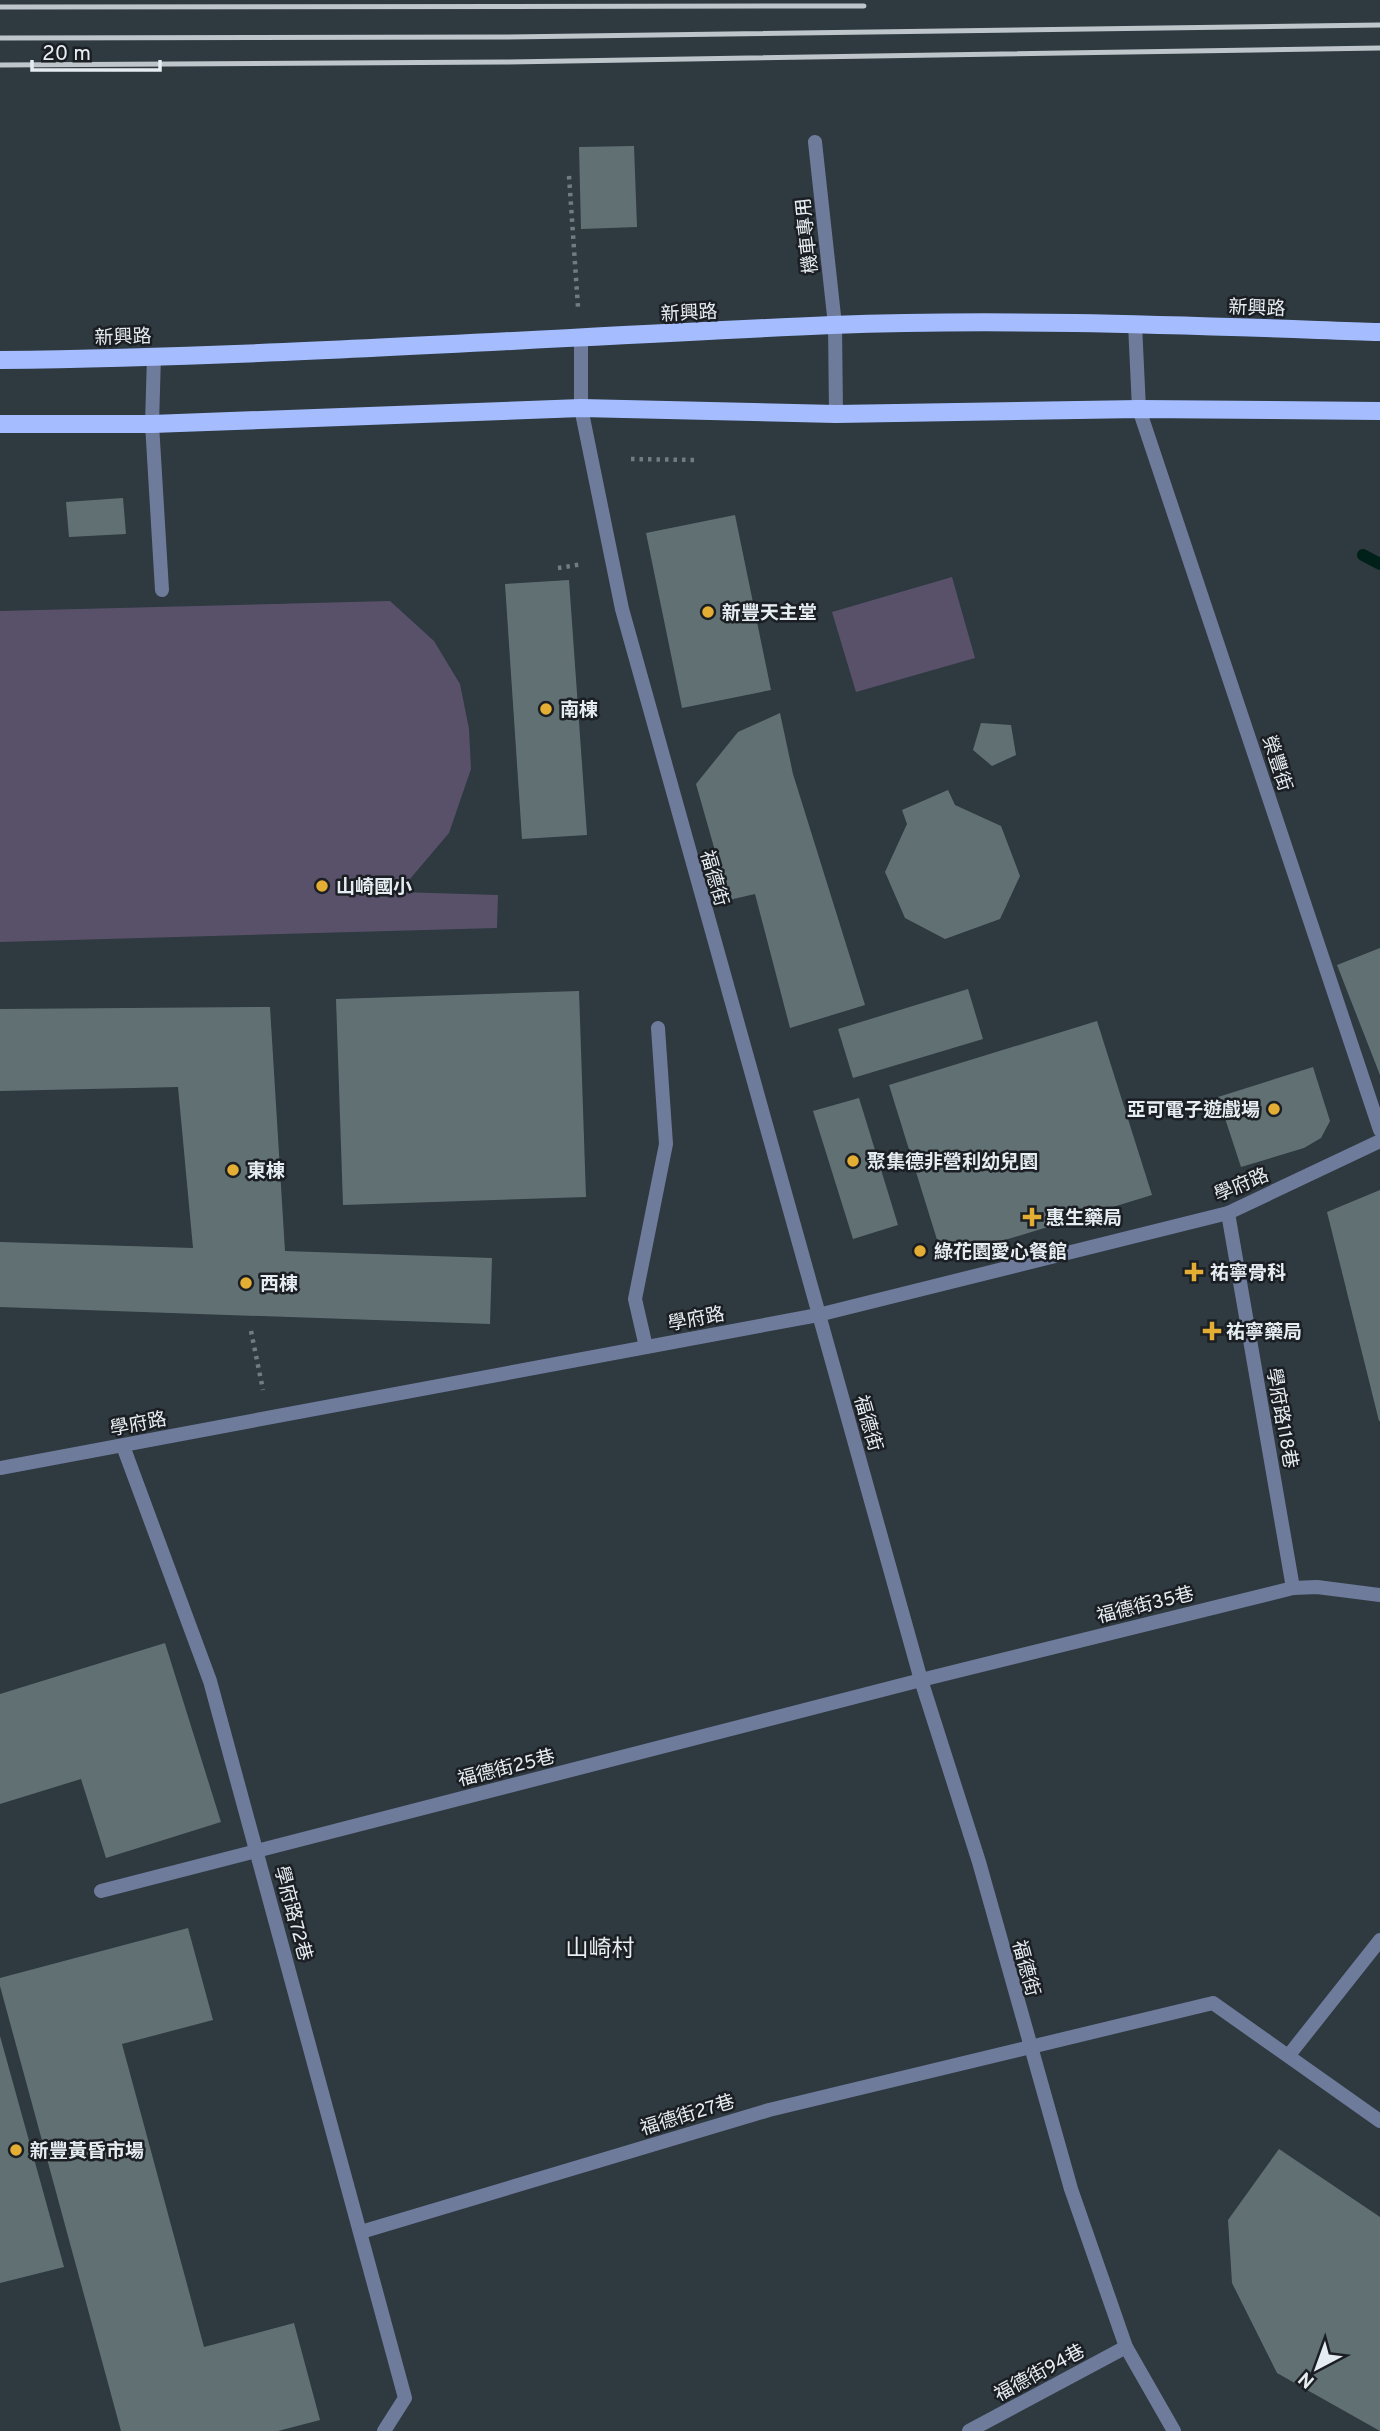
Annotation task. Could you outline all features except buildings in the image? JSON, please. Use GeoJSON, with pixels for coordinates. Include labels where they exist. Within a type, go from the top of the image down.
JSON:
{"type":"FeatureCollection","features":[{"type":"Feature","properties":{"kind":"main road","name":"新興路"},"geometry":{"type":"LineString","coordinates":[[0,360],[581,339],[835,325],[1135,324],[1380,332]]}},
{"type":"Feature","properties":{"kind":"main road"},"geometry":{"type":"LineString","coordinates":[[0,425],[152,424],[581,408],[836,414],[1139,409],[1380,411]]}},
{"type":"Feature","properties":{"kind":"street","name":"機車專用"},"geometry":{"type":"LineString","coordinates":[[815,142],[835,325],[836,414]]}},
{"type":"Feature","properties":{"kind":"street","name":"榮豐街"},"geometry":{"type":"LineString","coordinates":[[1135,324],[1139,409],[1380,1130]]}},
{"type":"Feature","properties":{"kind":"street","name":"福德街"},"geometry":{"type":"LineString","coordinates":[[581,339],[581,408],[622,609],[921,1680],[979,1862],[1029,2049],[1071,2189],[1126,2347],[1174,2431]]}},
{"type":"Feature","properties":{"kind":"street"},"geometry":{"type":"LineString","coordinates":[[154,356],[152,424],[162,590]]}},
{"type":"Feature","properties":{"kind":"street"},"geometry":{"type":"LineString","coordinates":[[646,1347],[635,1299],[666,1144],[658,1028]]}},
{"type":"Feature","properties":{"kind":"street","name":"學府路"},"geometry":{"type":"LineString","coordinates":[[0,1468],[818,1315],[1228,1213],[1380,1141]]}},
{"type":"Feature","properties":{"kind":"street","name":"學府路118巷"},"geometry":{"type":"LineString","coordinates":[[1228,1213],[1293,1588]]}},
{"type":"Feature","properties":{"kind":"street","name":"學府路72巷"},"geometry":{"type":"LineString","coordinates":[[123,1446],[211,1681],[405,2398],[384,2431]]}},
{"type":"Feature","properties":{"kind":"street","name":"福德街35巷"},"geometry":{"type":"LineString","coordinates":[[921,1680],[1293,1588],[1317,1587],[1380,1595]]}},
{"type":"Feature","properties":{"kind":"street","name":"福德街25巷"},"geometry":{"type":"LineString","coordinates":[[101,1891],[921,1680]]}},
{"type":"Feature","properties":{"kind":"street"},"geometry":{"type":"LineString","coordinates":[[1290,2056],[1380,1940]]}},
{"type":"Feature","properties":{"kind":"street","name":"福德街27巷"},"geometry":{"type":"LineString","coordinates":[[361,2232],[769,2110],[1213,2003],[1380,2121]]}},
{"type":"Feature","properties":{"kind":"street","name":"福德街94巷"},"geometry":{"type":"LineString","coordinates":[[969,2431],[1126,2347]]}},
{"type":"Feature","properties":{"kind":"path"},"geometry":{"type":"LineString","coordinates":[[569,176],[581,339]]}},
{"type":"Feature","properties":{"kind":"path"},"geometry":{"type":"LineString","coordinates":[[631,459],[698,460]]}},
{"type":"Feature","properties":{"kind":"path"},"geometry":{"type":"LineString","coordinates":[[251,1331],[270,1418]]}},
{"type":"Feature","properties":{"kind":"shaded area"},"geometry":{"type":"Polygon","coordinates":[[[952,577],[975,658],[856,692],[832,612],[952,577]]]}},
{"type":"Feature","properties":{"kind":"shaded area"},"geometry":{"type":"Polygon","coordinates":[[[390,601],[434,641],[460,684],[469,729],[471,769],[449,833],[399,892],[498,895],[497,928],[0,942],[0,611],[390,601]]]}},
{"type":"Feature","properties":{"kind":"waterway"},"geometry":{"type":"LineString","coordinates":[[1363,555],[1380,564]]}},
{"type":"Feature","properties":{"kind":"railway"},"geometry":{"type":"LineString","coordinates":[[0,7],[864,6]]}},
{"type":"Feature","properties":{"kind":"railway"},"geometry":{"type":"LineString","coordinates":[[0,38],[505,37],[1380,25]]}},
{"type":"Feature","properties":{"kind":"railway"},"geometry":{"type":"LineString","coordinates":[[0,65],[503,62],[1380,48]]}},
{"type":"Feature","properties":{"kind":"place","name":"新豐天主堂"},"geometry":{"type":"Point","coordinates":[708,612]}},
{"type":"Feature","properties":{"kind":"place","name":"南棟"},"geometry":{"type":"Point","coordinates":[546,709]}},
{"type":"Feature","properties":{"kind":"place","name":"山崎國小"},"geometry":{"type":"Point","coordinates":[322,886]}},
{"type":"Feature","properties":{"kind":"place","name":"亞可電子遊戲場"},"geometry":{"type":"Point","coordinates":[1274,1109]}},
{"type":"Feature","properties":{"kind":"place","name":"聚集德非營利幼兒園"},"geometry":{"type":"Point","coordinates":[853,1161]}},
{"type":"Feature","properties":{"kind":"place","name":"東棟"},"geometry":{"type":"Point","coordinates":[233,1170]}},
{"type":"Feature","properties":{"kind":"place","name":"惠生藥局"},"geometry":{"type":"Point","coordinates":[1032,1217]}},
{"type":"Feature","properties":{"kind":"place","name":"綠花園愛心餐館"},"geometry":{"type":"Point","coordinates":[920,1251]}},
{"type":"Feature","properties":{"kind":"place","name":"祐寧骨科"},"geometry":{"type":"Point","coordinates":[1194,1272]}},
{"type":"Feature","properties":{"kind":"place","name":"西棟"},"geometry":{"type":"Point","coordinates":[246,1283]}},
{"type":"Feature","properties":{"kind":"place","name":"祐寧藥局"},"geometry":{"type":"Point","coordinates":[1212,1331]}},
{"type":"Feature","properties":{"kind":"place","name":"新豐黃昏市場"},"geometry":{"type":"Point","coordinates":[16,2150]}},
{"type":"Feature","properties":{"kind":"district","name":"山崎村"},"geometry":{"type":"Point","coordinates":[600,1948]}}]}
